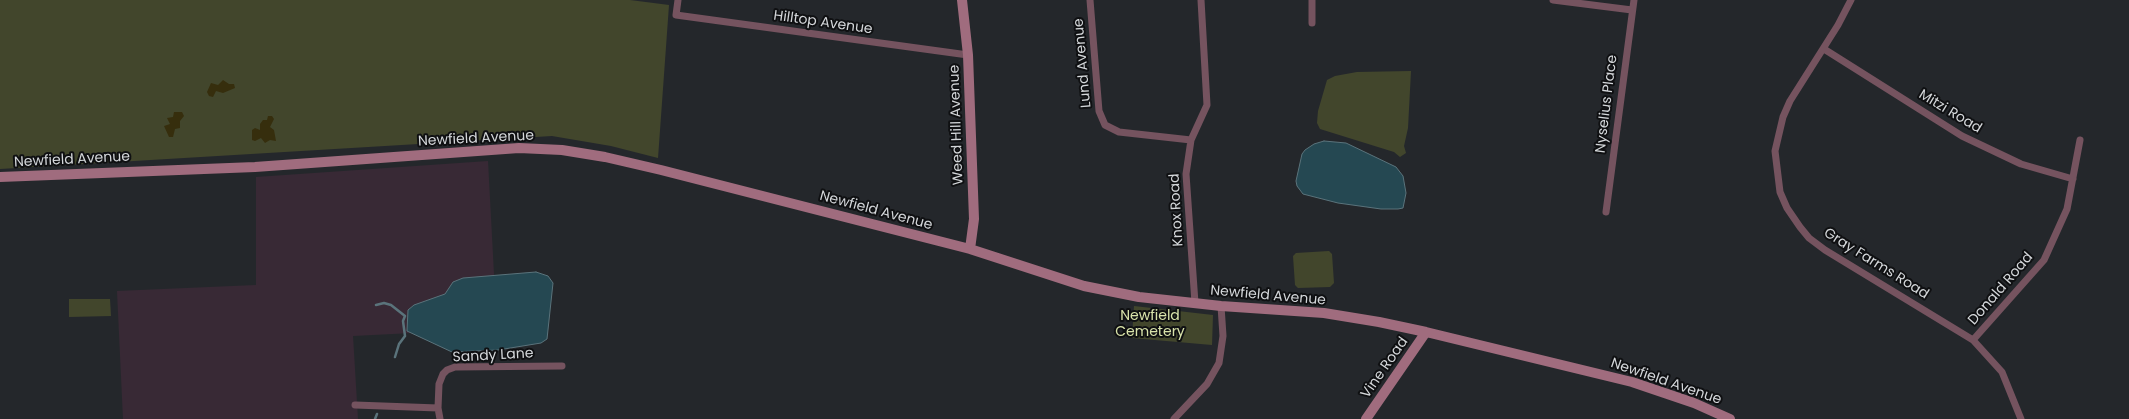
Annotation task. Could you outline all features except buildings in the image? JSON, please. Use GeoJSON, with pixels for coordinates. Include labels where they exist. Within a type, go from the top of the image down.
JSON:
{"type":"FeatureCollection","features":[{"type":"Feature","properties":{"kind":"main road","name":"Weed Hill Avenue"},"geometry":{"type":"LineString","coordinates":[[962,0],[968,55],[974,219],[970,249]]}},
{"type":"Feature","properties":{"kind":"main road","name":"Newfield Avenue"},"geometry":{"type":"LineString","coordinates":[[0,177],[255,167],[519,148],[562,150],[605,157],[670,172],[970,249],[1084,286],[1138,297],[1324,314],[1379,322],[1426,332],[1632,382],[1694,403],[1730,419]]}},
{"type":"Feature","properties":{"kind":"main road","name":"Vine Road"},"geometry":{"type":"LineString","coordinates":[[1366,419],[1426,332]]}},
{"type":"Feature","properties":{"kind":"street","name":"Hilltop Avenue"},"geometry":{"type":"LineString","coordinates":[[678,0],[676,15],[968,55]]}},
{"type":"Feature","properties":{"kind":"street","name":"Lund Avenue"},"geometry":{"type":"LineString","coordinates":[[1090,0],[1099,111],[1105,125],[1119,132],[1191,140]]}},
{"type":"Feature","properties":{"kind":"street","name":"Knox Road"},"geometry":{"type":"LineString","coordinates":[[1194,303],[1186,174],[1191,140],[1206,105],[1201,0]]}},
{"type":"Feature","properties":{"kind":"street"},"geometry":{"type":"LineString","coordinates":[[1312,0],[1312,23]]}},
{"type":"Feature","properties":{"kind":"street"},"geometry":{"type":"LineString","coordinates":[[1552,0],[1632,10]]}},
{"type":"Feature","properties":{"kind":"street","name":"Nyselius Place"},"geometry":{"type":"LineString","coordinates":[[1606,212],[1634,0]]}},
{"type":"Feature","properties":{"kind":"street","name":"Gray Farms Road"},"geometry":{"type":"LineString","coordinates":[[1851,0],[1824,49],[1790,102],[1778,132],[1775,151],[1776,174],[1780,192],[1787,208],[1809,238],[1825,250],[1973,340],[2002,372],[2021,419]]}},
{"type":"Feature","properties":{"kind":"street","name":"Mitzi Road"},"geometry":{"type":"LineString","coordinates":[[1824,49],[1962,136],[2021,164],[2072,179]]}},
{"type":"Feature","properties":{"kind":"street","name":"Donald Road"},"geometry":{"type":"LineString","coordinates":[[1973,340],[2044,260],[2067,209],[2080,140]]}},
{"type":"Feature","properties":{"kind":"street"},"geometry":{"type":"LineString","coordinates":[[1174,419],[1207,384],[1219,363],[1223,336],[1221,306]]}},
{"type":"Feature","properties":{"kind":"street","name":"Sandy Lane"},"geometry":{"type":"LineString","coordinates":[[440,419],[438,408],[439,384],[447,370],[455,367],[562,366]]}},
{"type":"Feature","properties":{"kind":"street"},"geometry":{"type":"LineString","coordinates":[[355,405],[438,408]]}},
{"type":"Feature","properties":{"kind":"shaded area"},"geometry":{"type":"Polygon","coordinates":[[[488,161],[498,350],[452,352],[451,331],[353,336],[358,419],[123,419],[117,291],[256,285],[256,177],[488,161]]]}},
{"type":"Feature","properties":{"kind":"green space"},"geometry":{"type":"Polygon","coordinates":[[[0,0],[630,0],[669,5],[658,158],[611,146],[552,136],[0,169],[0,0]]]}},
{"type":"Feature","properties":{"kind":"green space"},"geometry":{"type":"Polygon","coordinates":[[[1411,71],[1408,128],[1404,146],[1406,153],[1400,157],[1394,152],[1320,129],[1317,123],[1318,111],[1327,80],[1335,76],[1357,72],[1411,71]]]}},
{"type":"Feature","properties":{"kind":"green space"},"geometry":{"type":"Polygon","coordinates":[[[1329,251],[1332,254],[1334,283],[1330,287],[1298,288],[1295,285],[1293,256],[1296,253],[1329,251]]]}},
{"type":"Feature","properties":{"kind":"green space"},"geometry":{"type":"Polygon","coordinates":[[[69,299],[110,299],[111,316],[69,317],[69,299]]]}},
{"type":"Feature","properties":{"kind":"green space","name":"Newfield Cemetery"},"geometry":{"type":"Polygon","coordinates":[[[1134,306],[1213,315],[1212,345],[1132,338],[1134,306]]]}},
{"type":"Feature","properties":{"kind":"sand"},"geometry":{"type":"Polygon","coordinates":[[[223,80],[229,84],[234,84],[235,88],[223,93],[216,91],[213,97],[209,96],[207,92],[211,83],[218,85],[223,80]]]}},
{"type":"Feature","properties":{"kind":"sand"},"geometry":{"type":"Polygon","coordinates":[[[174,112],[182,112],[184,116],[180,121],[180,128],[175,129],[173,137],[169,137],[164,126],[170,124],[167,118],[173,117],[174,112]]]}},
{"type":"Feature","properties":{"kind":"sand"},"geometry":{"type":"Polygon","coordinates":[[[268,116],[272,116],[274,119],[270,127],[274,130],[276,141],[270,140],[265,143],[261,138],[255,141],[252,140],[252,130],[255,128],[260,130],[260,124],[263,120],[267,120],[268,116]]]}},
{"type":"Feature","properties":{"kind":"water"},"geometry":{"type":"Polygon","coordinates":[[[1324,141],[1346,143],[1396,167],[1403,176],[1406,193],[1403,208],[1381,209],[1338,203],[1303,194],[1296,181],[1302,154],[1314,144],[1324,141]]]}},
{"type":"Feature","properties":{"kind":"water"},"geometry":{"type":"Polygon","coordinates":[[[536,272],[548,276],[553,283],[547,339],[541,343],[498,350],[452,352],[407,331],[408,310],[414,305],[445,294],[453,282],[463,278],[536,272]]]}},
{"type":"Feature","properties":{"kind":"waterway"},"geometry":{"type":"LineString","coordinates":[[376,305],[384,303],[391,305],[405,316],[403,321],[405,336],[399,344],[395,357]]}},
{"type":"Feature","properties":{"kind":"waterway"},"geometry":{"type":"LineString","coordinates":[[375,419],[377,414]]}}]}
